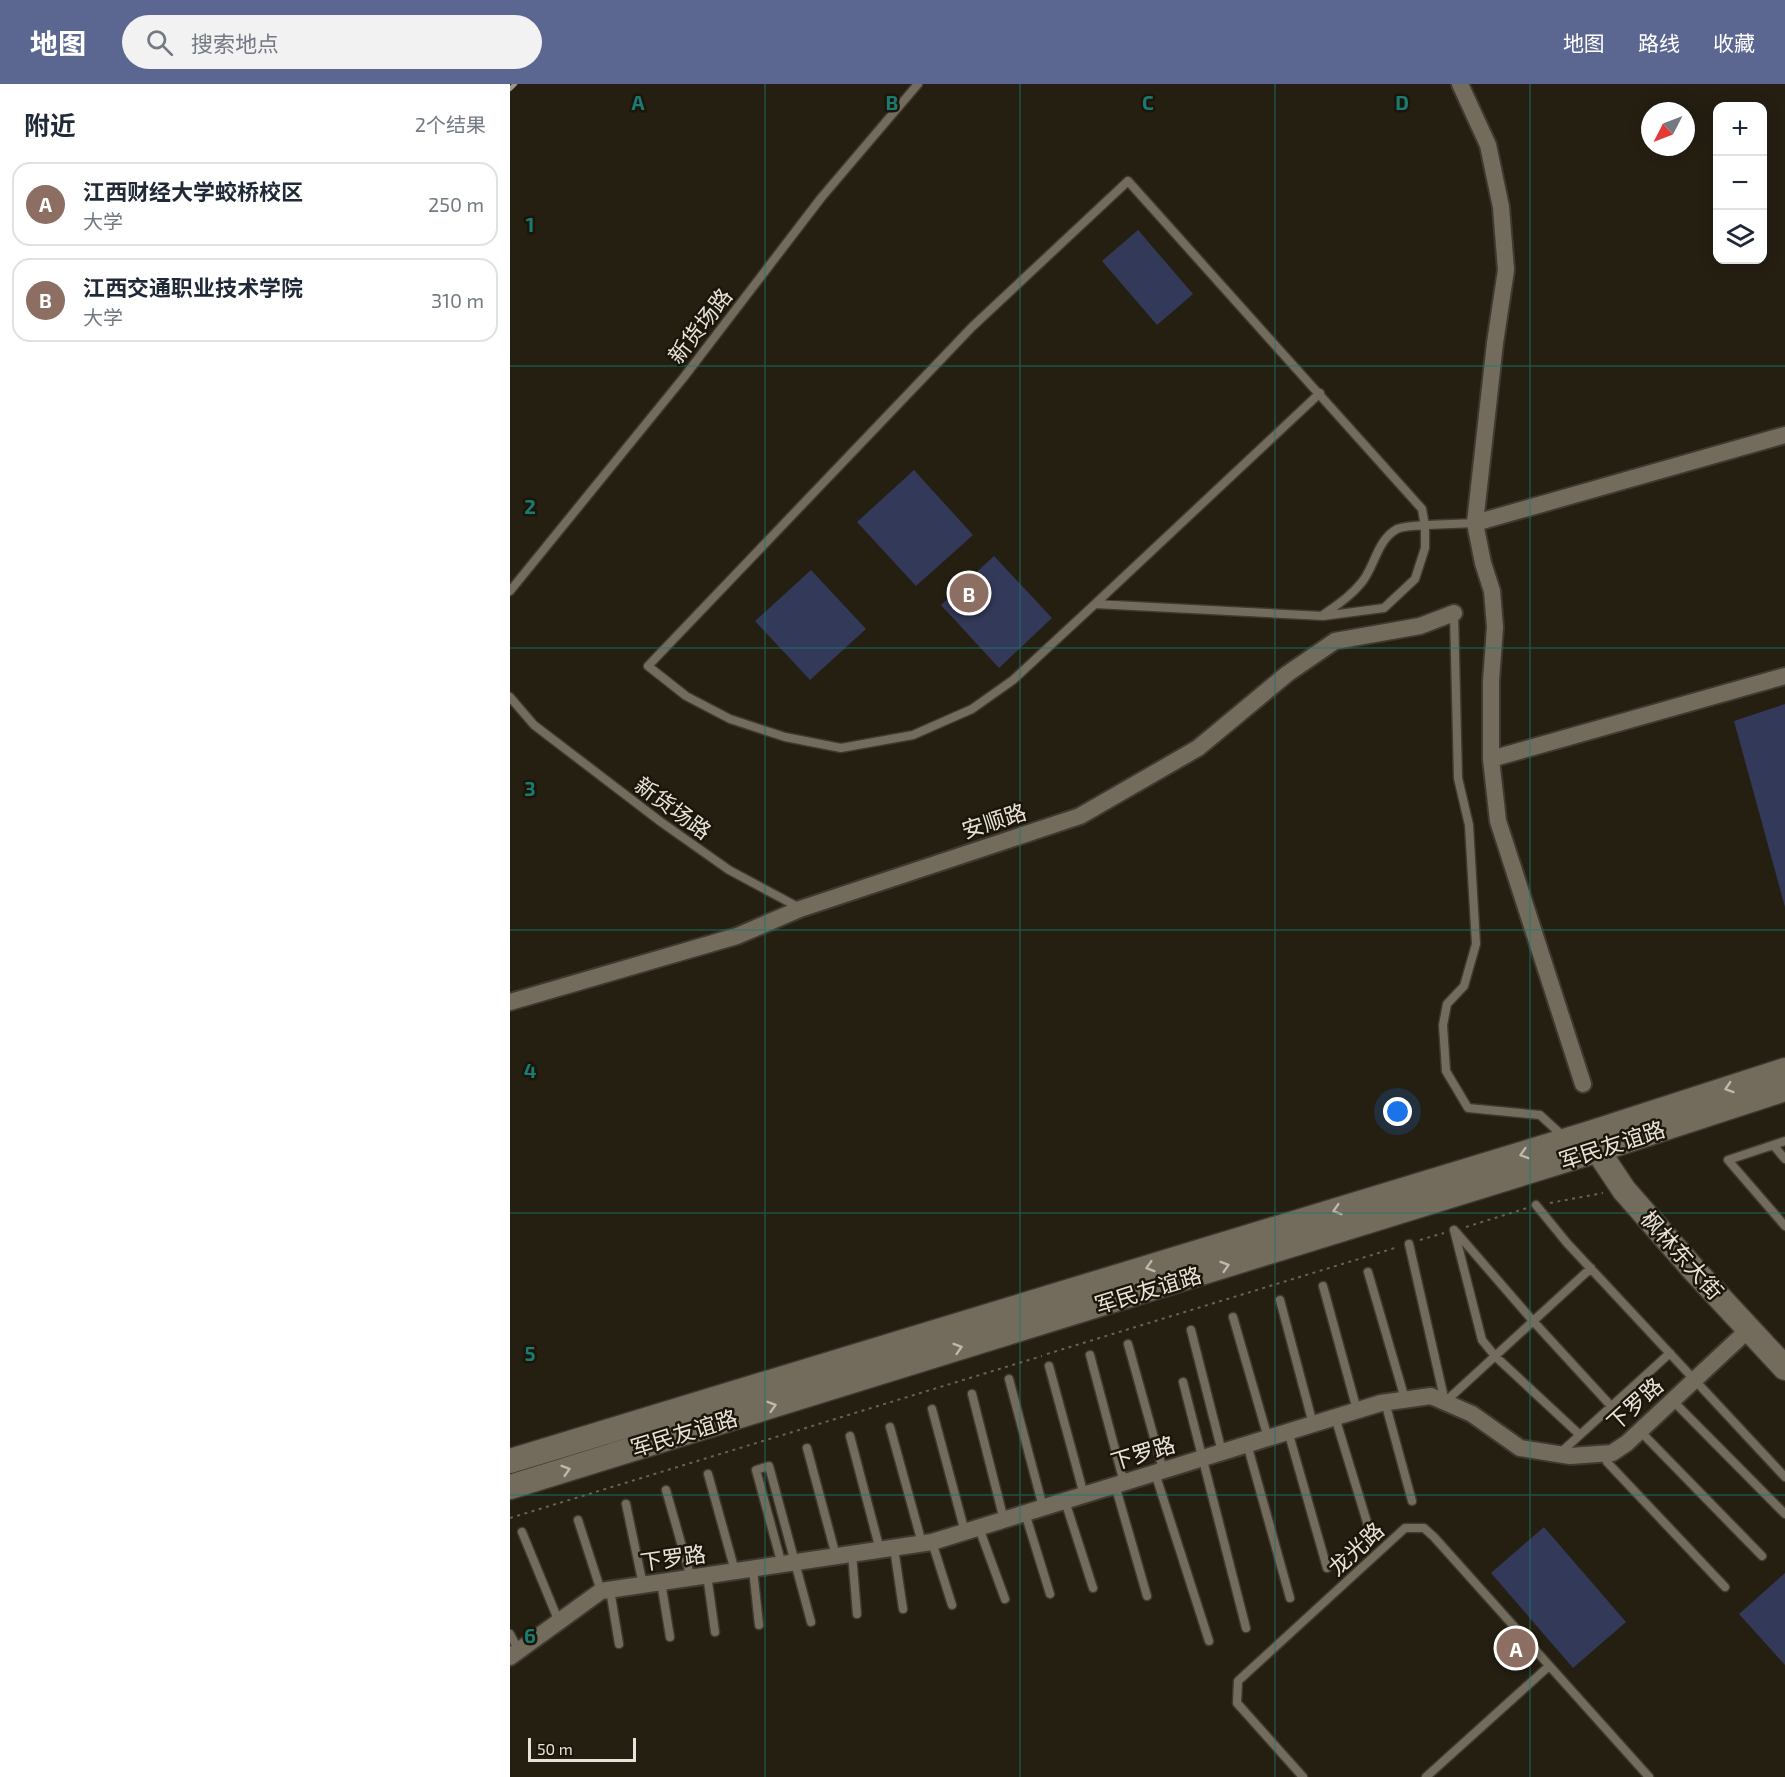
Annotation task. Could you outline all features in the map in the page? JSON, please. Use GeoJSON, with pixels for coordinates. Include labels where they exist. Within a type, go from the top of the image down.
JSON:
{"type":"FeatureCollection","features":[{"type":"Feature","properties":{"kind":"street"},"geometry":{"type":"LineString","coordinates":[[1460,84],[1488,145],[1501,207],[1506,270],[1495,343],[1475,524],[1483,563],[1492,591],[1495,627],[1491,681],[1491,759],[1498,821],[1583,1084]]}},
{"type":"Feature","properties":{"kind":"street"},"geometry":{"type":"LineString","coordinates":[[1475,524],[1785,435]]}},
{"type":"Feature","properties":{"kind":"street","name":"安顺路"},"geometry":{"type":"LineString","coordinates":[[510,1002],[737,936],[800,909],[1080,816],[1198,748],[1287,674],[1335,641],[1420,627],[1454,613]]}},
{"type":"Feature","properties":{"kind":"street"},"geometry":{"type":"LineString","coordinates":[[1491,759],[1785,676]]}},
{"type":"Feature","properties":{"kind":"street","name":"军民友谊路"},"geometry":{"type":"LineString","coordinates":[[510,1487],[1593,1140],[1785,1070]]}},
{"type":"Feature","properties":{"kind":"street","name":"军民友谊路"},"geometry":{"type":"LineString","coordinates":[[510,1461],[1593,1140],[1785,1089]]}},
{"type":"Feature","properties":{"kind":"street","name":"枫林东大街"},"geometry":{"type":"LineString","coordinates":[[1593,1140],[1624,1190],[1785,1368]]}},
{"type":"Feature","properties":{"kind":"street","name":"枫林东大街"},"geometry":{"type":"LineString","coordinates":[[1593,1140],[1637,1185],[1785,1352]]}},
{"type":"Feature","properties":{"kind":"street","name":"下罗路"},"geometry":{"type":"LineString","coordinates":[[515,1654],[606,1590],[927,1543],[1385,1402],[1431,1396],[1472,1414],[1520,1448],[1570,1456],[1612,1453],[1627,1443],[1749,1329]]}},
{"type":"Feature","properties":{"kind":"lane","name":"新货场路"},"geometry":{"type":"LineString","coordinates":[[510,591],[684,377],[821,198],[918,84]]}},
{"type":"Feature","properties":{"kind":"lane"},"geometry":{"type":"LineString","coordinates":[[1095,603],[1323,616],[1384,608],[1415,579],[1425,548],[1422,509],[1320,393],[1128,181],[972,327],[648,666],[686,696],[730,719],[784,737],[842,748],[913,735],[972,709],[1013,680],[1095,603],[1320,393]]}},
{"type":"Feature","properties":{"kind":"lane"},"geometry":{"type":"LineString","coordinates":[[1323,616],[1347,598],[1364,581],[1379,550],[1398,528],[1475,524]]}},
{"type":"Feature","properties":{"kind":"lane"},"geometry":{"type":"LineString","coordinates":[[1454,613],[1458,778],[1469,825],[1476,944],[1464,986],[1447,1004],[1443,1025],[1446,1071],[1468,1108],[1540,1115],[1593,1140]]}},
{"type":"Feature","properties":{"kind":"lane","name":"新货场路"},"geometry":{"type":"LineString","coordinates":[[510,697],[534,725],[661,822],[729,870],[800,909]]}},
{"type":"Feature","properties":{"kind":"lane"},"geometry":{"type":"LineString","coordinates":[[1785,1141],[1728,1160],[1785,1226]]}},
{"type":"Feature","properties":{"kind":"lane"},"geometry":{"type":"LineString","coordinates":[[1774,1146],[1785,1159]]}},
{"type":"Feature","properties":{"kind":"lane"},"geometry":{"type":"LineString","coordinates":[[1536,1205],[1591,1268],[1785,1477]]}},
{"type":"Feature","properties":{"kind":"lane"},"geometry":{"type":"LineString","coordinates":[[1454,1230],[1611,1406]]}},
{"type":"Feature","properties":{"kind":"lane"},"geometry":{"type":"LineString","coordinates":[[1454,1230],[1482,1340],[1495,1356],[1580,1435]]}},
{"type":"Feature","properties":{"kind":"lane"},"geometry":{"type":"LineString","coordinates":[[1409,1244],[1445,1402],[1591,1268]]}},
{"type":"Feature","properties":{"kind":"lane"},"geometry":{"type":"LineString","coordinates":[[1368,1272],[1405,1400]]}},
{"type":"Feature","properties":{"kind":"lane"},"geometry":{"type":"LineString","coordinates":[[1323,1286],[1357,1410]]}},
{"type":"Feature","properties":{"kind":"lane"},"geometry":{"type":"LineString","coordinates":[[1280,1300],[1313,1424]]}},
{"type":"Feature","properties":{"kind":"lane"},"geometry":{"type":"LineString","coordinates":[[1233,1317],[1268,1438]]}},
{"type":"Feature","properties":{"kind":"lane"},"geometry":{"type":"LineString","coordinates":[[1191,1330],[1222,1452]]}},
{"type":"Feature","properties":{"kind":"lane"},"geometry":{"type":"LineString","coordinates":[[1128,1344],[1159,1472],[1209,1641]]}},
{"type":"Feature","properties":{"kind":"lane"},"geometry":{"type":"LineString","coordinates":[[1558,1454],[1670,1353]]}},
{"type":"Feature","properties":{"kind":"lane"},"geometry":{"type":"LineString","coordinates":[[1090,1355],[1147,1596]]}},
{"type":"Feature","properties":{"kind":"lane"},"geometry":{"type":"LineString","coordinates":[[1049,1366],[1084,1495]]}},
{"type":"Feature","properties":{"kind":"lane"},"geometry":{"type":"LineString","coordinates":[[1009,1379],[1043,1508]]}},
{"type":"Feature","properties":{"kind":"lane"},"geometry":{"type":"LineString","coordinates":[[1183,1382],[1246,1628]]}},
{"type":"Feature","properties":{"kind":"lane"},"geometry":{"type":"LineString","coordinates":[[972,1394],[1004,1520]]}},
{"type":"Feature","properties":{"kind":"lane"},"geometry":{"type":"LineString","coordinates":[[1672,1401],[1785,1514]]}},
{"type":"Feature","properties":{"kind":"lane"},"geometry":{"type":"LineString","coordinates":[[1385,1402],[1412,1501]]}},
{"type":"Feature","properties":{"kind":"lane"},"geometry":{"type":"LineString","coordinates":[[932,1409],[972,1530],[1005,1599]]}},
{"type":"Feature","properties":{"kind":"lane"},"geometry":{"type":"LineString","coordinates":[[1335,1417],[1370,1532]]}},
{"type":"Feature","properties":{"kind":"lane"},"geometry":{"type":"LineString","coordinates":[[890,1426],[927,1543],[952,1605]]}},
{"type":"Feature","properties":{"kind":"lane"},"geometry":{"type":"LineString","coordinates":[[1288,1431],[1328,1568]]}},
{"type":"Feature","properties":{"kind":"lane"},"geometry":{"type":"LineString","coordinates":[[1640,1431],[1762,1556]]}},
{"type":"Feature","properties":{"kind":"lane"},"geometry":{"type":"LineString","coordinates":[[850,1436],[887,1549],[903,1609]]}},
{"type":"Feature","properties":{"kind":"lane"},"geometry":{"type":"LineString","coordinates":[[1247,1444],[1290,1598]]}},
{"type":"Feature","properties":{"kind":"lane"},"geometry":{"type":"LineString","coordinates":[[807,1448],[844,1555],[857,1614]]}},
{"type":"Feature","properties":{"kind":"lane"},"geometry":{"type":"LineString","coordinates":[[1612,1453],[1607,1462],[1725,1587]]}},
{"type":"Feature","properties":{"kind":"lane"},"geometry":{"type":"LineString","coordinates":[[788,1564],[769,1466],[756,1470],[788,1564],[811,1622]]}},
{"type":"Feature","properties":{"kind":"lane"},"geometry":{"type":"LineString","coordinates":[[708,1474],[735,1571]]}},
{"type":"Feature","properties":{"kind":"lane"},"geometry":{"type":"LineString","coordinates":[[666,1490],[699,1577],[715,1632]]}},
{"type":"Feature","properties":{"kind":"lane"},"geometry":{"type":"LineString","coordinates":[[1065,1501],[1093,1588]]}},
{"type":"Feature","properties":{"kind":"lane"},"geometry":{"type":"LineString","coordinates":[[626,1504],[644,1585]]}},
{"type":"Feature","properties":{"kind":"lane"},"geometry":{"type":"LineString","coordinates":[[1025,1513],[1050,1594]]}},
{"type":"Feature","properties":{"kind":"lane"},"geometry":{"type":"LineString","coordinates":[[579,1520],[606,1590],[619,1644]]}},
{"type":"Feature","properties":{"kind":"lane","name":"龙光路"},"geometry":{"type":"LineString","coordinates":[[1303,1777],[1237,1703],[1238,1681],[1405,1528],[1424,1528],[1434,1537],[1649,1777]]}},
{"type":"Feature","properties":{"kind":"lane"},"geometry":{"type":"LineString","coordinates":[[522,1532],[559,1622]]}},
{"type":"Feature","properties":{"kind":"lane"},"geometry":{"type":"LineString","coordinates":[[753,1569],[759,1624]]}},
{"type":"Feature","properties":{"kind":"lane"},"geometry":{"type":"LineString","coordinates":[[662,1582],[670,1637]]}},
{"type":"Feature","properties":{"kind":"lane"},"geometry":{"type":"LineString","coordinates":[[510,1634],[515,1654]]}},
{"type":"Feature","properties":{"kind":"lane"},"geometry":{"type":"LineString","coordinates":[[1426,1777],[1549,1666]]}},
{"type":"Feature","properties":{"kind":"path"},"geometry":{"type":"LineString","coordinates":[[510,1518],[1536,1205],[1624,1190]]}},
{"type":"Feature","properties":{"kind":"shaded area"},"geometry":{"type":"Polygon","coordinates":[[[1138,230],[1193,294],[1157,325],[1102,261],[1138,230]]]}},
{"type":"Feature","properties":{"kind":"shaded area"},"geometry":{"type":"Polygon","coordinates":[[[914,470],[973,535],[916,586],[857,522],[914,470]]]}},
{"type":"Feature","properties":{"kind":"shaded area"},"geometry":{"type":"Polygon","coordinates":[[[994,556],[1052,618],[999,668],[941,605],[994,556]]]}},
{"type":"Feature","properties":{"kind":"shaded area"},"geometry":{"type":"Polygon","coordinates":[[[811,570],[866,629],[810,680],[755,621],[811,570]]]}},
{"type":"Feature","properties":{"kind":"shaded area"},"geometry":{"type":"Polygon","coordinates":[[[1785,704],[1785,907],[1734,721],[1785,704]]]}},
{"type":"Feature","properties":{"kind":"shaded area"},"geometry":{"type":"Polygon","coordinates":[[[1544,1527],[1626,1622],[1573,1668],[1491,1573],[1544,1527]]]}},
{"type":"Feature","properties":{"kind":"shaded area"},"geometry":{"type":"Polygon","coordinates":[[[1785,1573],[1785,1665],[1739,1614],[1785,1573]]]}},
{"type":"Feature","properties":{"kind":"railway"},"geometry":{"type":"LineString","coordinates":[[510,89],[515,84]]}},
{"type":"Feature","properties":{"kind":"place","name":"江西交通职业技术学院"},"geometry":{"type":"Point","coordinates":[969,593]}},
{"type":"Feature","properties":{"kind":"place","name":"江西财经大学蛟桥校区"},"geometry":{"type":"Point","coordinates":[1516,1648]}}]}
